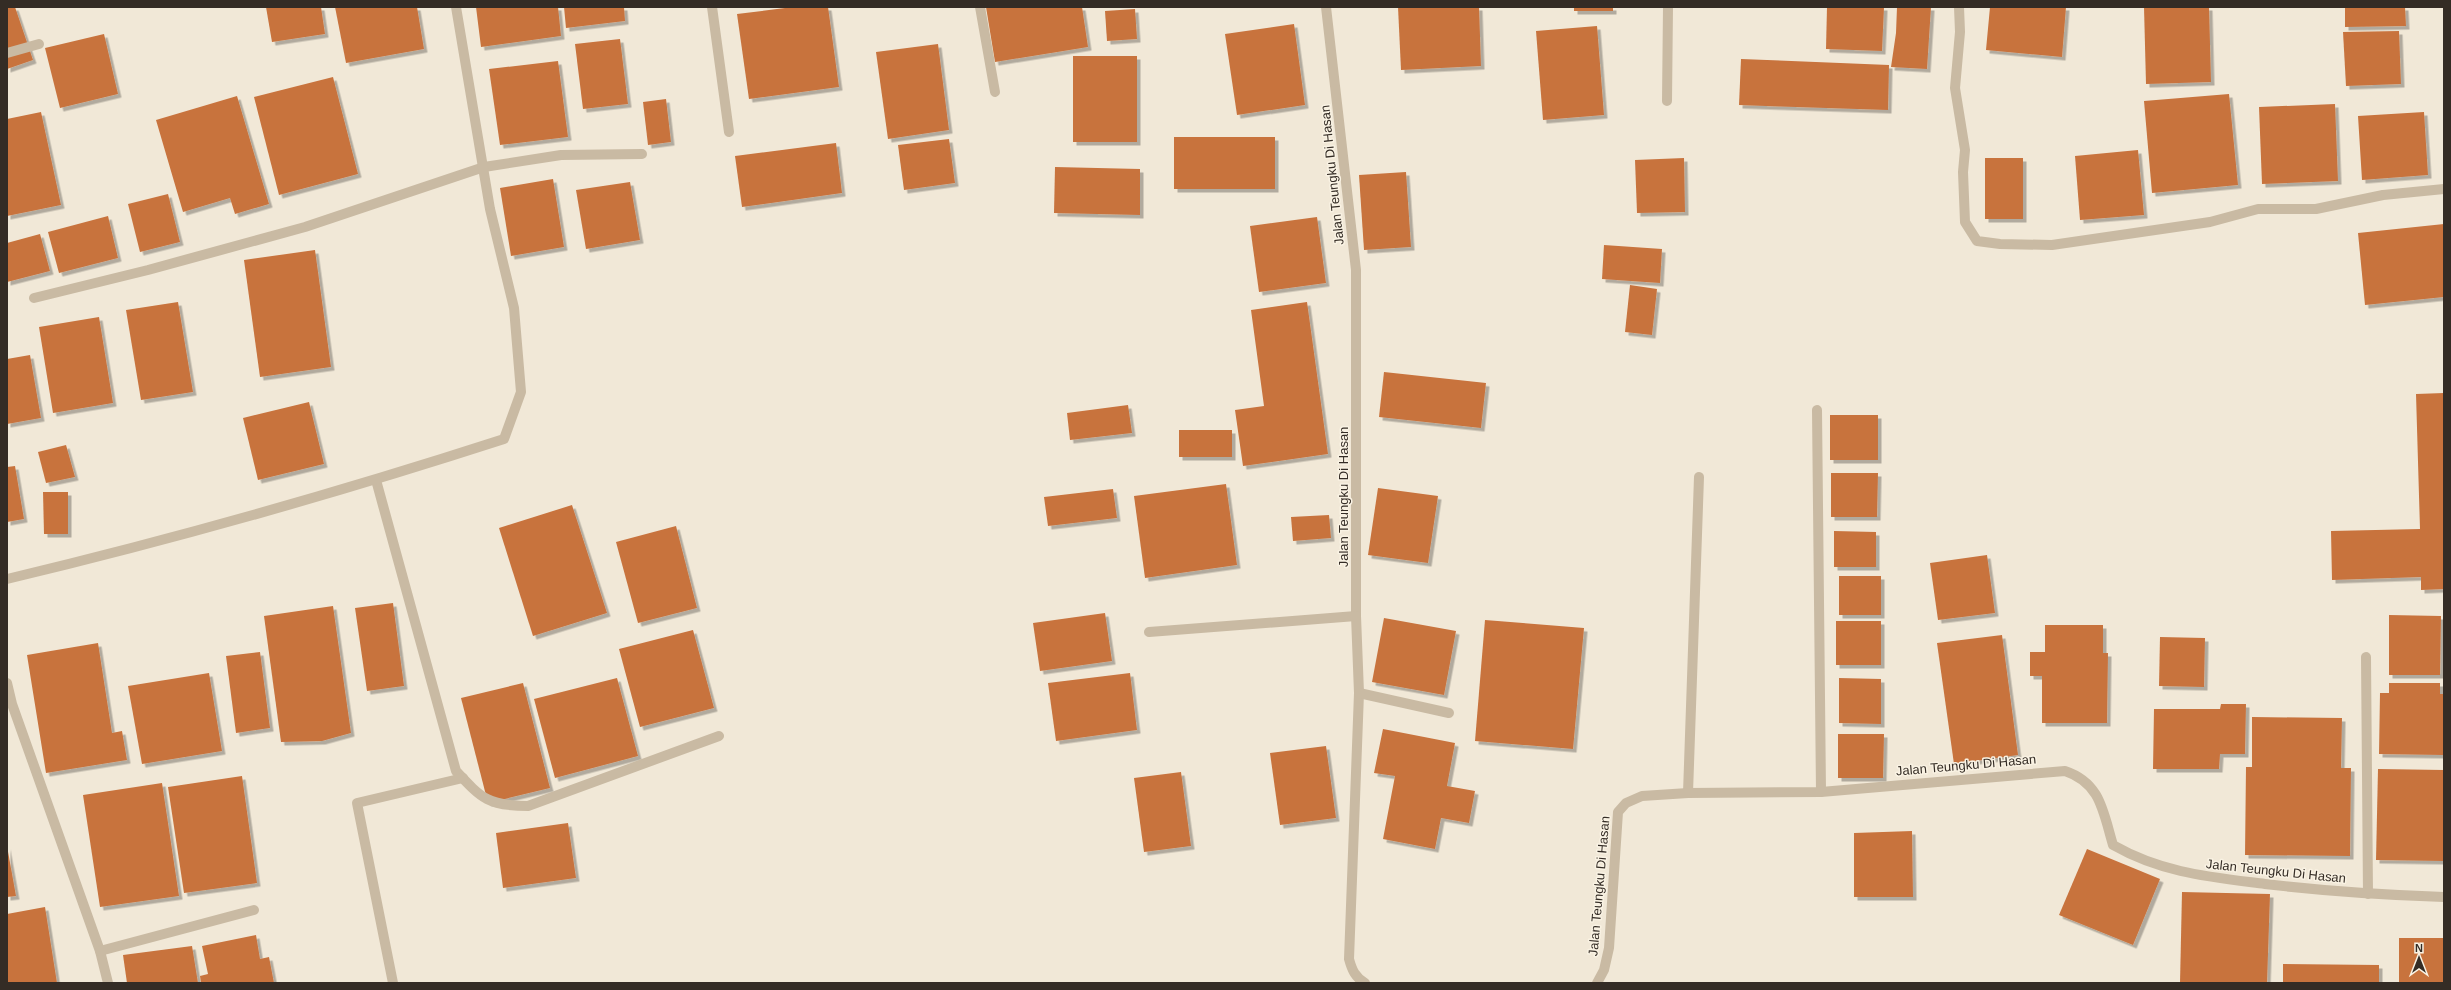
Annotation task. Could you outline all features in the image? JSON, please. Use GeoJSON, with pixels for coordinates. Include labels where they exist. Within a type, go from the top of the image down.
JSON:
{"type":"FeatureCollection","features":[{"type":"Feature","properties":{"kind":"street"},"geometry":{"type":"LineString","coordinates":[[7,578],[129,550],[376,480],[504,439],[521,392],[514,308],[490,209],[456,7]]}},
{"type":"Feature","properties":{"kind":"street"},"geometry":{"type":"LineString","coordinates":[[712,7],[729,132]]}},
{"type":"Feature","properties":{"kind":"street"},"geometry":{"type":"LineString","coordinates":[[980,7],[994,92]]}},
{"type":"Feature","properties":{"kind":"street","name":"Jalan Teungku Di Hasan"},"geometry":{"type":"LineString","coordinates":[[1326,7],[1356,270],[1356,616],[1359,693],[1349,959],[1354,983]]}},
{"type":"Feature","properties":{"kind":"street"},"geometry":{"type":"LineString","coordinates":[[1667,101],[1668,7]]}},
{"type":"Feature","properties":{"kind":"street"},"geometry":{"type":"LineString","coordinates":[[1959,7],[1960,32],[1955,88],[1964,150],[1963,172],[1965,222],[1977,241],[2000,244],[2052,245],[2210,222],[2258,209],[2316,209],[2383,195],[2444,189]]}},
{"type":"Feature","properties":{"kind":"street"},"geometry":{"type":"LineString","coordinates":[[7,53],[39,44]]}},
{"type":"Feature","properties":{"kind":"street"},"geometry":{"type":"LineString","coordinates":[[34,298],[148,270],[305,227],[484,167],[562,156],[642,154]]}},
{"type":"Feature","properties":{"kind":"street"},"geometry":{"type":"LineString","coordinates":[[1818,410],[1821,792]]}},
{"type":"Feature","properties":{"kind":"street"},"geometry":{"type":"LineString","coordinates":[[1688,793],[1699,476]]}},
{"type":"Feature","properties":{"kind":"street"},"geometry":{"type":"LineString","coordinates":[[376,480],[456,771],[478,794],[501,806],[528,806],[719,736]]}},
{"type":"Feature","properties":{"kind":"street"},"geometry":{"type":"LineString","coordinates":[[1149,632],[1356,616]]}},
{"type":"Feature","properties":{"kind":"street"},"geometry":{"type":"LineString","coordinates":[[2366,657],[2368,894]]}},
{"type":"Feature","properties":{"kind":"street"},"geometry":{"type":"LineString","coordinates":[[7,683],[12,704],[100,951],[108,983]]}},
{"type":"Feature","properties":{"kind":"street"},"geometry":{"type":"LineString","coordinates":[[1359,693],[1450,713]]}},
{"type":"Feature","properties":{"kind":"street","name":"Jalan Teungku Di Hasan"},"geometry":{"type":"LineString","coordinates":[[1597,983],[1604,970],[1609,948],[1618,812],[1626,803],[1642,796],[1688,793],[1821,792],[2065,771],[2077,775],[2091,786],[2099,799],[2113,845],[2157,866],[2200,876],[2368,894],[2444,897]]}},
{"type":"Feature","properties":{"kind":"street"},"geometry":{"type":"LineString","coordinates":[[393,983],[357,803],[463,778]]}},
{"type":"Feature","properties":{"kind":"street"},"geometry":{"type":"LineString","coordinates":[[100,951],[254,910]]}},
{"type":"Feature","properties":{"kind":"street"},"geometry":{"type":"LineString","coordinates":[[1352,969],[1358,979],[1365,983]]}},
{"type":"Feature","properties":{"kind":"building"},"geometry":{"type":"Polygon","coordinates":[[[15,7],[33,60],[7,69],[7,8],[15,7]]]}},
{"type":"Feature","properties":{"kind":"building"},"geometry":{"type":"Polygon","coordinates":[[[266,7],[321,7],[325,34],[272,42],[266,7]]]}},
{"type":"Feature","properties":{"kind":"building"},"geometry":{"type":"Polygon","coordinates":[[[335,7],[417,7],[424,49],[346,63],[335,7]]]}},
{"type":"Feature","properties":{"kind":"building"},"geometry":{"type":"Polygon","coordinates":[[[476,7],[558,7],[561,36],[481,47],[476,7]]]}},
{"type":"Feature","properties":{"kind":"building"},"geometry":{"type":"Polygon","coordinates":[[[564,7],[624,7],[625,21],[566,28],[564,7]]]}},
{"type":"Feature","properties":{"kind":"building"},"geometry":{"type":"Polygon","coordinates":[[[793,7],[828,7],[839,87],[749,99],[737,14],[793,7]]]}},
{"type":"Feature","properties":{"kind":"building"},"geometry":{"type":"Polygon","coordinates":[[[986,7],[1082,7],[1088,47],[995,62],[986,7]]]}},
{"type":"Feature","properties":{"kind":"building"},"geometry":{"type":"Polygon","coordinates":[[[1398,7],[1479,7],[1481,66],[1401,70],[1398,7]]]}},
{"type":"Feature","properties":{"kind":"building"},"geometry":{"type":"Polygon","coordinates":[[[1574,7],[1613,7],[1613,11],[1574,11],[1574,7]]]}},
{"type":"Feature","properties":{"kind":"building"},"geometry":{"type":"Polygon","coordinates":[[[1827,7],[1884,7],[1882,51],[1826,49],[1827,7]]]}},
{"type":"Feature","properties":{"kind":"building"},"geometry":{"type":"Polygon","coordinates":[[[1897,7],[1931,7],[1927,69],[1891,67],[1896,33],[1897,7]]]}},
{"type":"Feature","properties":{"kind":"building"},"geometry":{"type":"Polygon","coordinates":[[[1990,7],[2066,7],[2062,57],[1986,50],[1990,7]]]}},
{"type":"Feature","properties":{"kind":"building"},"geometry":{"type":"Polygon","coordinates":[[[2144,7],[2209,7],[2211,82],[2146,84],[2144,7]]]}},
{"type":"Feature","properties":{"kind":"building"},"geometry":{"type":"Polygon","coordinates":[[[2345,7],[2405,7],[2406,26],[2345,27],[2345,7]]]}},
{"type":"Feature","properties":{"kind":"building"},"geometry":{"type":"Polygon","coordinates":[[[1135,9],[1137,39],[1107,41],[1105,11],[1135,9]]]}},
{"type":"Feature","properties":{"kind":"building"},"geometry":{"type":"Polygon","coordinates":[[[1294,24],[1305,105],[1237,115],[1225,34],[1294,24]]]}},
{"type":"Feature","properties":{"kind":"building"},"geometry":{"type":"Polygon","coordinates":[[[1597,26],[1604,115],[1543,120],[1536,31],[1597,26]]]}},
{"type":"Feature","properties":{"kind":"building"},"geometry":{"type":"Polygon","coordinates":[[[2399,31],[2401,84],[2346,86],[2343,32],[2399,31]]]}},
{"type":"Feature","properties":{"kind":"building"},"geometry":{"type":"Polygon","coordinates":[[[104,34],[118,94],[60,108],[45,48],[104,34]]]}},
{"type":"Feature","properties":{"kind":"building"},"geometry":{"type":"Polygon","coordinates":[[[620,39],[628,104],[583,109],[575,44],[620,39]]]}},
{"type":"Feature","properties":{"kind":"building"},"geometry":{"type":"Polygon","coordinates":[[[938,44],[949,130],[888,139],[876,52],[938,44]]]}},
{"type":"Feature","properties":{"kind":"building"},"geometry":{"type":"Polygon","coordinates":[[[1073,56],[1137,56],[1137,142],[1073,142],[1073,56]]]}},
{"type":"Feature","properties":{"kind":"building"},"geometry":{"type":"Polygon","coordinates":[[[1741,59],[1889,65],[1888,110],[1739,105],[1741,59]]]}},
{"type":"Feature","properties":{"kind":"building"},"geometry":{"type":"Polygon","coordinates":[[[558,61],[568,137],[500,145],[489,69],[558,61]]]}},
{"type":"Feature","properties":{"kind":"building"},"geometry":{"type":"Polygon","coordinates":[[[333,77],[358,174],[279,195],[254,97],[333,77]]]}},
{"type":"Feature","properties":{"kind":"building"},"geometry":{"type":"Polygon","coordinates":[[[2229,94],[2238,185],[2152,193],[2144,101],[2229,94]]]}},
{"type":"Feature","properties":{"kind":"building"},"geometry":{"type":"Polygon","coordinates":[[[237,96],[269,204],[235,214],[230,198],[183,212],[156,120],[237,96]]]}},
{"type":"Feature","properties":{"kind":"building"},"geometry":{"type":"Polygon","coordinates":[[[666,99],[671,142],[648,145],[643,102],[666,99]]]}},
{"type":"Feature","properties":{"kind":"building"},"geometry":{"type":"Polygon","coordinates":[[[2335,104],[2338,181],[2262,184],[2259,107],[2335,104]]]}},
{"type":"Feature","properties":{"kind":"building"},"geometry":{"type":"Polygon","coordinates":[[[41,112],[61,205],[7,216],[7,119],[41,112]]]}},
{"type":"Feature","properties":{"kind":"building"},"geometry":{"type":"Polygon","coordinates":[[[2424,112],[2428,175],[2362,180],[2358,116],[2424,112]]]}},
{"type":"Feature","properties":{"kind":"building"},"geometry":{"type":"Polygon","coordinates":[[[1174,137],[1275,137],[1275,189],[1174,189],[1174,137]]]}},
{"type":"Feature","properties":{"kind":"building"},"geometry":{"type":"Polygon","coordinates":[[[949,139],[955,183],[904,190],[898,145],[949,139]]]}},
{"type":"Feature","properties":{"kind":"building"},"geometry":{"type":"Polygon","coordinates":[[[836,143],[842,193],[742,207],[735,156],[836,143]]]}},
{"type":"Feature","properties":{"kind":"building"},"geometry":{"type":"Polygon","coordinates":[[[2138,150],[2144,215],[2080,220],[2075,156],[2138,150]]]}},
{"type":"Feature","properties":{"kind":"building"},"geometry":{"type":"Polygon","coordinates":[[[1684,158],[1685,212],[1637,213],[1635,160],[1684,158]]]}},
{"type":"Feature","properties":{"kind":"building"},"geometry":{"type":"Polygon","coordinates":[[[1985,158],[2023,158],[2023,219],[1985,219],[1985,158]]]}},
{"type":"Feature","properties":{"kind":"building"},"geometry":{"type":"Polygon","coordinates":[[[1055,167],[1140,169],[1140,215],[1054,213],[1055,167]]]}},
{"type":"Feature","properties":{"kind":"building"},"geometry":{"type":"Polygon","coordinates":[[[1406,172],[1411,247],[1364,250],[1359,175],[1406,172]]]}},
{"type":"Feature","properties":{"kind":"building"},"geometry":{"type":"Polygon","coordinates":[[[553,179],[564,247],[511,256],[500,188],[553,179]]]}},
{"type":"Feature","properties":{"kind":"building"},"geometry":{"type":"Polygon","coordinates":[[[630,182],[640,240],[586,249],[576,190],[630,182]]]}},
{"type":"Feature","properties":{"kind":"building"},"geometry":{"type":"Polygon","coordinates":[[[168,194],[180,242],[140,252],[128,204],[168,194]]]}},
{"type":"Feature","properties":{"kind":"building"},"geometry":{"type":"Polygon","coordinates":[[[108,216],[118,258],[59,273],[48,232],[108,216]]]}},
{"type":"Feature","properties":{"kind":"building"},"geometry":{"type":"Polygon","coordinates":[[[1317,217],[1326,283],[1259,292],[1250,226],[1317,217]]]}},
{"type":"Feature","properties":{"kind":"building"},"geometry":{"type":"Polygon","coordinates":[[[2444,224],[2444,297],[2365,305],[2358,233],[2444,224]]]}},
{"type":"Feature","properties":{"kind":"building"},"geometry":{"type":"Polygon","coordinates":[[[40,234],[50,271],[7,282],[7,243],[40,234]]]}},
{"type":"Feature","properties":{"kind":"building"},"geometry":{"type":"Polygon","coordinates":[[[1604,245],[1662,249],[1660,283],[1602,279],[1604,245]]]}},
{"type":"Feature","properties":{"kind":"building"},"geometry":{"type":"Polygon","coordinates":[[[315,250],[331,367],[260,377],[244,260],[315,250]]]}},
{"type":"Feature","properties":{"kind":"building"},"geometry":{"type":"Polygon","coordinates":[[[1630,285],[1657,289],[1652,335],[1625,332],[1630,285]]]}},
{"type":"Feature","properties":{"kind":"building"},"geometry":{"type":"Polygon","coordinates":[[[178,302],[193,392],[141,400],[126,310],[178,302]]]}},
{"type":"Feature","properties":{"kind":"building"},"geometry":{"type":"Polygon","coordinates":[[[1307,302],[1328,454],[1243,466],[1235,410],[1264,406],[1251,310],[1307,302]]]}},
{"type":"Feature","properties":{"kind":"building"},"geometry":{"type":"Polygon","coordinates":[[[99,317],[113,403],[53,413],[39,327],[99,317]]]}},
{"type":"Feature","properties":{"kind":"building"},"geometry":{"type":"Polygon","coordinates":[[[30,355],[41,418],[7,424],[7,359],[30,355]]]}},
{"type":"Feature","properties":{"kind":"building"},"geometry":{"type":"Polygon","coordinates":[[[1384,372],[1486,383],[1481,428],[1379,417],[1384,372]]]}},
{"type":"Feature","properties":{"kind":"building"},"geometry":{"type":"Polygon","coordinates":[[[2444,393],[2444,589],[2421,590],[2421,577],[2332,580],[2331,531],[2420,529],[2416,394],[2444,393]]]}},
{"type":"Feature","properties":{"kind":"building"},"geometry":{"type":"Polygon","coordinates":[[[309,402],[324,464],[258,480],[243,418],[309,402]]]}},
{"type":"Feature","properties":{"kind":"building"},"geometry":{"type":"Polygon","coordinates":[[[1128,405],[1132,433],[1070,440],[1067,413],[1128,405]]]}},
{"type":"Feature","properties":{"kind":"building"},"geometry":{"type":"Polygon","coordinates":[[[1830,415],[1878,415],[1878,460],[1830,460],[1830,415]]]}},
{"type":"Feature","properties":{"kind":"building"},"geometry":{"type":"Polygon","coordinates":[[[1179,430],[1232,430],[1232,457],[1179,457],[1179,430]]]}},
{"type":"Feature","properties":{"kind":"building"},"geometry":{"type":"Polygon","coordinates":[[[66,445],[75,477],[46,483],[38,452],[66,445]]]}},
{"type":"Feature","properties":{"kind":"building"},"geometry":{"type":"Polygon","coordinates":[[[15,466],[24,519],[7,522],[7,467],[15,466]]]}},
{"type":"Feature","properties":{"kind":"building"},"geometry":{"type":"Polygon","coordinates":[[[1831,473],[1878,473],[1877,517],[1831,517],[1831,473]]]}},
{"type":"Feature","properties":{"kind":"building"},"geometry":{"type":"Polygon","coordinates":[[[1226,484],[1237,565],[1145,578],[1134,496],[1226,484]]]}},
{"type":"Feature","properties":{"kind":"building"},"geometry":{"type":"Polygon","coordinates":[[[1378,488],[1438,496],[1428,563],[1368,555],[1378,488]]]}},
{"type":"Feature","properties":{"kind":"building"},"geometry":{"type":"Polygon","coordinates":[[[1113,489],[1117,518],[1048,526],[1044,497],[1113,489]]]}},
{"type":"Feature","properties":{"kind":"building"},"geometry":{"type":"Polygon","coordinates":[[[43,492],[68,492],[68,534],[44,534],[43,492]]]}},
{"type":"Feature","properties":{"kind":"building"},"geometry":{"type":"Polygon","coordinates":[[[572,505],[607,613],[533,636],[499,528],[572,505]]]}},
{"type":"Feature","properties":{"kind":"building"},"geometry":{"type":"Polygon","coordinates":[[[1329,515],[1331,538],[1293,541],[1291,517],[1329,515]]]}},
{"type":"Feature","properties":{"kind":"building"},"geometry":{"type":"Polygon","coordinates":[[[676,526],[697,608],[638,623],[616,542],[676,526]]]}},
{"type":"Feature","properties":{"kind":"building"},"geometry":{"type":"Polygon","coordinates":[[[1834,531],[1876,532],[1876,567],[1834,567],[1834,531]]]}},
{"type":"Feature","properties":{"kind":"building"},"geometry":{"type":"Polygon","coordinates":[[[1987,555],[1995,613],[1938,620],[1930,563],[1987,555]]]}},
{"type":"Feature","properties":{"kind":"building"},"geometry":{"type":"Polygon","coordinates":[[[1839,576],[1881,576],[1881,615],[1839,615],[1839,576]]]}},
{"type":"Feature","properties":{"kind":"building"},"geometry":{"type":"Polygon","coordinates":[[[393,603],[404,686],[367,691],[355,608],[393,603]]]}},
{"type":"Feature","properties":{"kind":"building"},"geometry":{"type":"Polygon","coordinates":[[[333,606],[351,733],[322,741],[281,742],[264,616],[333,606]]]}},
{"type":"Feature","properties":{"kind":"building"},"geometry":{"type":"Polygon","coordinates":[[[1105,613],[1112,661],[1040,671],[1033,623],[1105,613]]]}},
{"type":"Feature","properties":{"kind":"building"},"geometry":{"type":"Polygon","coordinates":[[[2389,615],[2441,616],[2440,675],[2389,675],[2389,615]]]}},
{"type":"Feature","properties":{"kind":"building"},"geometry":{"type":"Polygon","coordinates":[[[1384,618],[1456,631],[1444,695],[1372,682],[1384,618]]]}},
{"type":"Feature","properties":{"kind":"building"},"geometry":{"type":"Polygon","coordinates":[[[1485,620],[1584,628],[1573,749],[1475,741],[1485,620]]]}},
{"type":"Feature","properties":{"kind":"building"},"geometry":{"type":"Polygon","coordinates":[[[1836,621],[1881,621],[1881,665],[1836,665],[1836,621]]]}},
{"type":"Feature","properties":{"kind":"building"},"geometry":{"type":"Polygon","coordinates":[[[2045,625],[2103,625],[2103,653],[2108,653],[2107,723],[2042,723],[2042,676],[2030,676],[2030,652],[2045,652],[2045,625]]]}},
{"type":"Feature","properties":{"kind":"building"},"geometry":{"type":"Polygon","coordinates":[[[693,630],[714,708],[640,727],[619,649],[693,630]]]}},
{"type":"Feature","properties":{"kind":"building"},"geometry":{"type":"Polygon","coordinates":[[[2002,635],[2018,755],[1954,764],[1937,643],[2002,635]]]}},
{"type":"Feature","properties":{"kind":"building"},"geometry":{"type":"Polygon","coordinates":[[[2160,637],[2205,638],[2204,687],[2159,686],[2160,637]]]}},
{"type":"Feature","properties":{"kind":"building"},"geometry":{"type":"Polygon","coordinates":[[[98,643],[112,733],[122,731],[127,760],[46,773],[27,655],[98,643]]]}},
{"type":"Feature","properties":{"kind":"building"},"geometry":{"type":"Polygon","coordinates":[[[260,652],[270,728],[236,733],[226,656],[260,652]]]}},
{"type":"Feature","properties":{"kind":"building"},"geometry":{"type":"Polygon","coordinates":[[[209,673],[222,751],[142,764],[128,686],[209,673]]]}},
{"type":"Feature","properties":{"kind":"building"},"geometry":{"type":"Polygon","coordinates":[[[1130,673],[1137,730],[1056,741],[1048,683],[1130,673]]]}},
{"type":"Feature","properties":{"kind":"building"},"geometry":{"type":"Polygon","coordinates":[[[617,678],[638,756],[555,778],[534,699],[617,678]]]}},
{"type":"Feature","properties":{"kind":"building"},"geometry":{"type":"Polygon","coordinates":[[[1839,678],[1881,679],[1881,724],[1839,723],[1839,678]]]}},
{"type":"Feature","properties":{"kind":"building"},"geometry":{"type":"Polygon","coordinates":[[[523,683],[550,788],[488,803],[461,698],[523,683]]]}},
{"type":"Feature","properties":{"kind":"building"},"geometry":{"type":"Polygon","coordinates":[[[2389,683],[2440,683],[2440,694],[2444,694],[2444,755],[2379,754],[2380,693],[2389,693],[2389,683]]]}},
{"type":"Feature","properties":{"kind":"building"},"geometry":{"type":"Polygon","coordinates":[[[2221,704],[2246,704],[2245,754],[2220,754],[2219,769],[2153,769],[2154,709],[2220,709],[2221,704]]]}},
{"type":"Feature","properties":{"kind":"building"},"geometry":{"type":"Polygon","coordinates":[[[2252,717],[2342,718],[2341,768],[2351,768],[2350,856],[2245,855],[2246,767],[2252,767],[2252,717]]]}},
{"type":"Feature","properties":{"kind":"building"},"geometry":{"type":"Polygon","coordinates":[[[1383,729],[1455,743],[1447,786],[1475,791],[1469,823],[1441,818],[1435,849],[1383,839],[1395,776],[1374,773],[1383,729]]]}},
{"type":"Feature","properties":{"kind":"building"},"geometry":{"type":"Polygon","coordinates":[[[1838,734],[1884,734],[1883,778],[1838,778],[1838,734]]]}},
{"type":"Feature","properties":{"kind":"building"},"geometry":{"type":"Polygon","coordinates":[[[1326,746],[1336,818],[1280,825],[1270,753],[1326,746]]]}},
{"type":"Feature","properties":{"kind":"building"},"geometry":{"type":"Polygon","coordinates":[[[2378,769],[2444,770],[2444,861],[2376,860],[2378,769]]]}},
{"type":"Feature","properties":{"kind":"building"},"geometry":{"type":"Polygon","coordinates":[[[1181,772],[1191,846],[1144,852],[1134,778],[1181,772]]]}},
{"type":"Feature","properties":{"kind":"building"},"geometry":{"type":"Polygon","coordinates":[[[242,776],[257,883],[184,893],[168,787],[242,776]]]}},
{"type":"Feature","properties":{"kind":"building"},"geometry":{"type":"Polygon","coordinates":[[[162,783],[179,896],[100,907],[83,795],[162,783]]]}},
{"type":"Feature","properties":{"kind":"building"},"geometry":{"type":"Polygon","coordinates":[[[568,823],[576,878],[503,888],[496,833],[568,823]]]}},
{"type":"Feature","properties":{"kind":"building"},"geometry":{"type":"Polygon","coordinates":[[[1912,831],[1913,897],[1854,897],[1854,833],[1912,831]]]}},
{"type":"Feature","properties":{"kind":"building"},"geometry":{"type":"Polygon","coordinates":[[[7,846],[16,896],[7,897],[7,846]]]}},
{"type":"Feature","properties":{"kind":"building"},"geometry":{"type":"Polygon","coordinates":[[[2087,849],[2160,879],[2133,945],[2059,915],[2087,849]]]}},
{"type":"Feature","properties":{"kind":"building"},"geometry":{"type":"Polygon","coordinates":[[[2182,892],[2270,894],[2267,983],[2180,983],[2182,892]]]}},
{"type":"Feature","properties":{"kind":"building"},"geometry":{"type":"Polygon","coordinates":[[[45,907],[57,983],[7,983],[7,914],[45,907]]]}},
{"type":"Feature","properties":{"kind":"building"},"geometry":{"type":"Polygon","coordinates":[[[256,935],[260,959],[269,957],[274,983],[201,983],[200,976],[208,974],[202,946],[256,935]]]}},
{"type":"Feature","properties":{"kind":"building"},"geometry":{"type":"Polygon","coordinates":[[[2399,938],[2444,938],[2444,983],[2399,983],[2399,938]]]}},
{"type":"Feature","properties":{"kind":"building"},"geometry":{"type":"Polygon","coordinates":[[[192,946],[198,983],[127,983],[123,955],[192,946]]]}},
{"type":"Feature","properties":{"kind":"building"},"geometry":{"type":"Polygon","coordinates":[[[2283,964],[2379,965],[2379,983],[2283,983],[2283,964]]]}}]}
